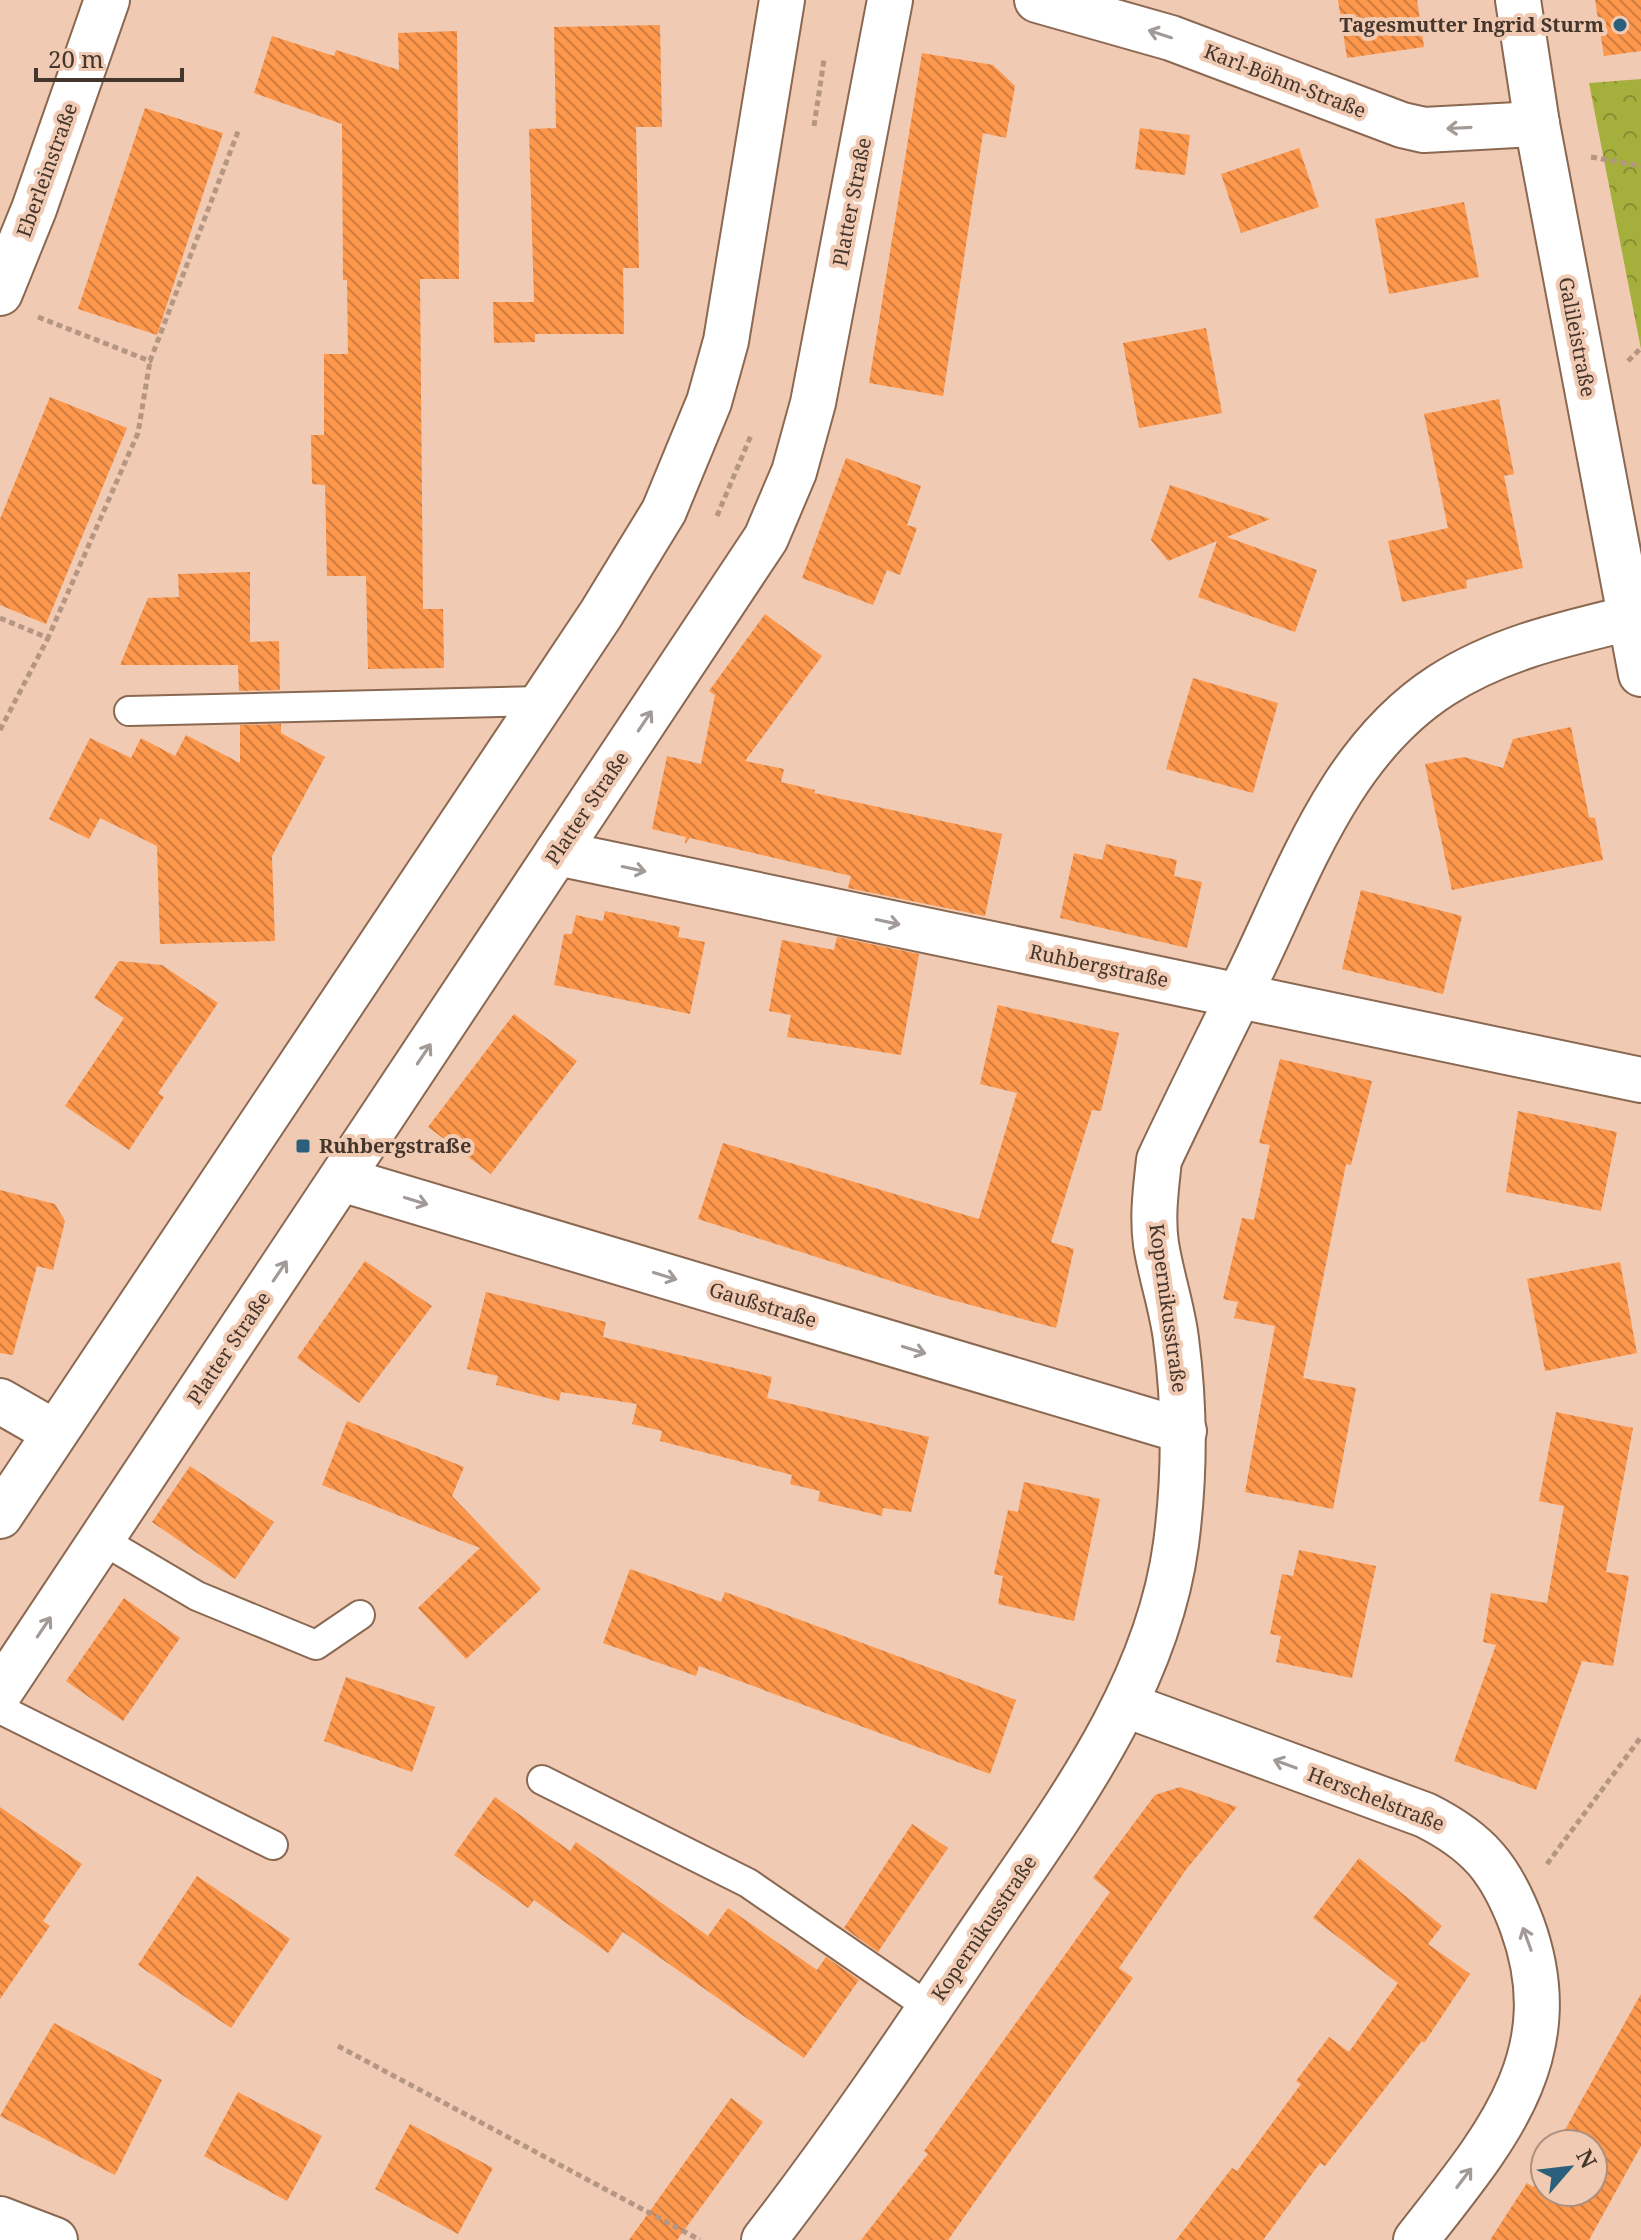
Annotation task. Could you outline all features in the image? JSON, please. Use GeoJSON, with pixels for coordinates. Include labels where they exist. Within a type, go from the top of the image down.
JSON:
{"type":"FeatureCollection","features":[{"type":"Feature","properties":{"kind":"street","name":"Eberleinstraße"},"geometry":{"type":"LineString","coordinates":[[14,303],[17,204],[107,0]]}},
{"type":"Feature","properties":{"kind":"street"},"geometry":{"type":"LineString","coordinates":[[0,1516],[543,701],[664,511],[709,402],[726,341],[782,0]]}},
{"type":"Feature","properties":{"kind":"street","name":"Platter Straße"},"geometry":{"type":"LineString","coordinates":[[0,1692],[766,538],[794,472],[828,331],[890,0]]}},
{"type":"Feature","properties":{"kind":"street","name":"Karl-Böhm-Straße"},"geometry":{"type":"LineString","coordinates":[[1037,0],[1171,38],[1402,125],[1424,130],[1537,124]]}},
{"type":"Feature","properties":{"kind":"street","name":"Galileistraße"},"geometry":{"type":"LineString","coordinates":[[1518,0],[1537,124],[1641,674]]}},
{"type":"Feature","properties":{"kind":"street","name":"Kopernikusstraße"},"geometry":{"type":"LineString","coordinates":[[764,2240],[930,2008],[1060,1815],[1126,1705],[1156,1633],[1176,1546],[1184,1431],[1175,1335],[1156,1243],[1154,1199],[1159,1160],[1324,820],[1361,761],[1393,725],[1441,686],[1498,656],[1533,642],[1630,618]]}},
{"type":"Feature","properties":{"kind":"street","name":"Ruhbergstraße"},"geometry":{"type":"LineString","coordinates":[[557,853],[1641,1080]]}},
{"type":"Feature","properties":{"kind":"street","name":"Gaußstraße"},"geometry":{"type":"LineString","coordinates":[[341,1179],[1184,1431]]}},
{"type":"Feature","properties":{"kind":"street"},"geometry":{"type":"LineString","coordinates":[[0,1401],[54,1432]]}},
{"type":"Feature","properties":{"kind":"street","name":"Herschelstraße"},"geometry":{"type":"LineString","coordinates":[[1126,1705],[1425,1815],[1455,1830],[1485,1854],[1502,1879],[1532,1952],[1539,1988],[1537,2027],[1526,2079],[1470,2171],[1416,2240]]}},
{"type":"Feature","properties":{"kind":"street"},"geometry":{"type":"LineString","coordinates":[[0,2219],[55,2240]]}},
{"type":"Feature","properties":{"kind":"lane"},"geometry":{"type":"LineString","coordinates":[[129,711],[543,701]]}},
{"type":"Feature","properties":{"kind":"lane"},"geometry":{"type":"LineString","coordinates":[[102,1540],[197,1596],[316,1645],[360,1615]]}},
{"type":"Feature","properties":{"kind":"lane"},"geometry":{"type":"LineString","coordinates":[[0,1709],[273,1845]]}},
{"type":"Feature","properties":{"kind":"lane"},"geometry":{"type":"LineString","coordinates":[[542,1780],[748,1883],[930,2008]]}},
{"type":"Feature","properties":{"kind":"path"},"geometry":{"type":"LineString","coordinates":[[0,730],[48,638],[138,433],[150,361],[239,129]]}},
{"type":"Feature","properties":{"kind":"path"},"geometry":{"type":"LineString","coordinates":[[14,303],[150,361]]}},
{"type":"Feature","properties":{"kind":"path"},"geometry":{"type":"LineString","coordinates":[[0,618],[48,638]]}},
{"type":"Feature","properties":{"kind":"path"},"geometry":{"type":"LineString","coordinates":[[1515,1907],[1641,1737]]}},
{"type":"Feature","properties":{"kind":"path"},"geometry":{"type":"LineString","coordinates":[[338,2046],[700,2240]]}},
{"type":"Feature","properties":{"kind":"green space"},"geometry":{"type":"Polygon","coordinates":[[[1641,79],[1641,349],[1589,83],[1641,79]]]}},
{"type":"Feature","properties":{"kind":"building"},"geometry":{"type":"Polygon","coordinates":[[[1338,0],[1417,0],[1424,47],[1347,58],[1338,0]]]}},
{"type":"Feature","properties":{"kind":"building","name":"Tagesmutter Ingrid Sturm"},"geometry":{"type":"Polygon","coordinates":[[[1595,0],[1641,0],[1641,51],[1604,56],[1595,0]]]}},
{"type":"Feature","properties":{"kind":"building"},"geometry":{"type":"Polygon","coordinates":[[[660,25],[662,127],[636,127],[639,268],[623,268],[624,334],[535,334],[535,342],[494,343],[493,302],[534,302],[529,129],[556,128],[554,27],[660,25]]]}},
{"type":"Feature","properties":{"kind":"building"},"geometry":{"type":"Polygon","coordinates":[[[457,31],[459,279],[420,279],[423,609],[443,609],[444,668],[368,669],[366,576],[327,576],[325,485],[312,484],[311,435],[324,435],[324,354],[348,354],[347,280],[343,280],[342,124],[254,93],[272,36],[334,56],[336,50],[399,70],[398,33],[457,31]]]}},
{"type":"Feature","properties":{"kind":"building"},"geometry":{"type":"Polygon","coordinates":[[[922,53],[993,65],[1015,86],[1006,138],[983,133],[943,396],[869,383],[922,53]]]}},
{"type":"Feature","properties":{"kind":"building"},"geometry":{"type":"Polygon","coordinates":[[[145,108],[223,133],[157,335],[78,309],[145,108]]]}},
{"type":"Feature","properties":{"kind":"building"},"geometry":{"type":"Polygon","coordinates":[[[1140,128],[1190,135],[1185,175],[1135,169],[1140,128]]]}},
{"type":"Feature","properties":{"kind":"building"},"geometry":{"type":"Polygon","coordinates":[[[1299,148],[1319,207],[1241,233],[1221,174],[1299,148]]]}},
{"type":"Feature","properties":{"kind":"building"},"geometry":{"type":"Polygon","coordinates":[[[1464,202],[1479,277],[1389,294],[1375,219],[1464,202]]]}},
{"type":"Feature","properties":{"kind":"building"},"geometry":{"type":"Polygon","coordinates":[[[1206,328],[1222,413],[1139,428],[1123,343],[1206,328]]]}},
{"type":"Feature","properties":{"kind":"building"},"geometry":{"type":"Polygon","coordinates":[[[50,397],[127,428],[46,624],[0,605],[0,519],[50,397]]]}},
{"type":"Feature","properties":{"kind":"building"},"geometry":{"type":"Polygon","coordinates":[[[1499,399],[1514,474],[1504,476],[1523,568],[1466,580],[1467,588],[1402,602],[1388,541],[1448,528],[1424,414],[1499,399]]]}},
{"type":"Feature","properties":{"kind":"building"},"geometry":{"type":"Polygon","coordinates":[[[846,458],[921,486],[907,525],[917,528],[900,575],[887,570],[873,605],[802,578],[846,458]]]}},
{"type":"Feature","properties":{"kind":"building"},"geometry":{"type":"Polygon","coordinates":[[[1170,485],[1270,519],[1227,537],[1317,570],[1295,632],[1198,597],[1217,541],[1168,561],[1151,540],[1170,485]]]}},
{"type":"Feature","properties":{"kind":"building"},"geometry":{"type":"Polygon","coordinates":[[[250,572],[250,642],[279,641],[280,690],[239,691],[238,665],[120,665],[148,598],[179,597],[178,574],[250,572]]]}},
{"type":"Feature","properties":{"kind":"building"},"geometry":{"type":"Polygon","coordinates":[[[765,614],[822,656],[745,761],[784,769],[781,782],[815,790],[814,793],[1002,834],[985,916],[848,888],[851,876],[690,838],[685,844],[686,837],[652,829],[667,756],[701,764],[715,695],[709,691],[765,614]]]}},
{"type":"Feature","properties":{"kind":"building"},"geometry":{"type":"Polygon","coordinates":[[[1193,678],[1278,703],[1253,793],[1166,769],[1193,678]]]}},
{"type":"Feature","properties":{"kind":"building"},"geometry":{"type":"Polygon","coordinates":[[[281,724],[281,733],[325,757],[272,856],[275,941],[160,944],[157,846],[100,818],[89,839],[49,819],[90,738],[131,758],[141,738],[175,756],[186,735],[240,763],[240,725],[281,724]]]}},
{"type":"Feature","properties":{"kind":"building"},"geometry":{"type":"Polygon","coordinates":[[[1571,727],[1589,817],[1595,818],[1603,860],[1452,890],[1425,764],[1464,757],[1503,768],[1513,739],[1571,727]]]}},
{"type":"Feature","properties":{"kind":"building"},"geometry":{"type":"Polygon","coordinates":[[[1106,844],[1177,860],[1174,876],[1202,882],[1187,948],[1060,918],[1074,853],[1102,860],[1106,844]]]}},
{"type":"Feature","properties":{"kind":"building"},"geometry":{"type":"Polygon","coordinates":[[[1361,890],[1462,916],[1443,994],[1342,969],[1361,890]]]}},
{"type":"Feature","properties":{"kind":"building"},"geometry":{"type":"Polygon","coordinates":[[[605,911],[680,927],[678,937],[705,942],[690,1014],[554,985],[564,934],[572,934],[576,915],[603,921],[605,911]]]}},
{"type":"Feature","properties":{"kind":"building"},"geometry":{"type":"Polygon","coordinates":[[[837,937],[919,954],[901,1055],[787,1037],[791,1015],[769,1011],[782,940],[834,950],[837,937]]]}},
{"type":"Feature","properties":{"kind":"building"},"geometry":{"type":"Polygon","coordinates":[[[119,961],[162,965],[218,1003],[158,1093],[164,1097],[129,1150],[65,1106],[124,1018],[94,998],[119,961]]]}},
{"type":"Feature","properties":{"kind":"building"},"geometry":{"type":"Polygon","coordinates":[[[998,1005],[1119,1033],[1101,1111],[1092,1110],[1051,1242],[1074,1249],[1056,1328],[941,1297],[698,1219],[723,1143],[979,1219],[1017,1093],[980,1084],[998,1005]]]}},
{"type":"Feature","properties":{"kind":"building"},"geometry":{"type":"Polygon","coordinates":[[[514,1014],[577,1061],[491,1174],[428,1127],[514,1014]]]}},
{"type":"Feature","properties":{"kind":"building"},"geometry":{"type":"Polygon","coordinates":[[[1280,1059],[1372,1081],[1351,1165],[1346,1164],[1303,1378],[1356,1388],[1333,1509],[1245,1492],[1275,1326],[1234,1318],[1238,1302],[1223,1299],[1242,1218],[1254,1220],[1270,1145],[1259,1143],[1280,1059]]]}},
{"type":"Feature","properties":{"kind":"building"},"geometry":{"type":"Polygon","coordinates":[[[1518,1111],[1617,1132],[1601,1211],[1506,1192],[1518,1111]]]}},
{"type":"Feature","properties":{"kind":"building"},"geometry":{"type":"Polygon","coordinates":[[[0,1190],[55,1204],[65,1221],[53,1270],[37,1266],[13,1355],[0,1353],[0,1190]]]}},
{"type":"Feature","properties":{"kind":"building"},"geometry":{"type":"Polygon","coordinates":[[[365,1261],[432,1306],[359,1403],[297,1358],[365,1261]]]}},
{"type":"Feature","properties":{"kind":"building"},"geometry":{"type":"Polygon","coordinates":[[[1620,1262],[1637,1353],[1545,1371],[1527,1279],[1620,1262]]]}},
{"type":"Feature","properties":{"kind":"building"},"geometry":{"type":"Polygon","coordinates":[[[486,1292],[606,1322],[603,1337],[772,1377],[767,1398],[929,1437],[911,1512],[883,1508],[882,1516],[818,1501],[820,1491],[790,1484],[792,1475],[660,1441],[662,1431],[632,1424],[637,1404],[561,1392],[559,1401],[496,1385],[498,1376],[467,1369],[486,1292]]]}},
{"type":"Feature","properties":{"kind":"building"},"geometry":{"type":"Polygon","coordinates":[[[1556,1412],[1633,1428],[1606,1572],[1629,1576],[1613,1666],[1582,1661],[1536,1790],[1454,1761],[1496,1645],[1483,1642],[1491,1593],[1547,1603],[1564,1506],[1539,1501],[1556,1412]]]}},
{"type":"Feature","properties":{"kind":"building"},"geometry":{"type":"Polygon","coordinates":[[[347,1421],[464,1467],[452,1496],[541,1589],[466,1659],[418,1608],[480,1548],[322,1485],[347,1421]]]}},
{"type":"Feature","properties":{"kind":"building"},"geometry":{"type":"Polygon","coordinates":[[[190,1466],[274,1522],[235,1579],[152,1522],[190,1466]]]}},
{"type":"Feature","properties":{"kind":"building"},"geometry":{"type":"Polygon","coordinates":[[[1024,1482],[1100,1499],[1074,1621],[998,1604],[1003,1576],[994,1574],[1008,1510],[1018,1512],[1024,1482]]]}},
{"type":"Feature","properties":{"kind":"building"},"geometry":{"type":"Polygon","coordinates":[[[1299,1550],[1376,1566],[1352,1678],[1276,1662],[1281,1636],[1270,1634],[1282,1574],[1293,1576],[1299,1550]]]}},
{"type":"Feature","properties":{"kind":"building"},"geometry":{"type":"Polygon","coordinates":[[[630,1569],[721,1602],[725,1592],[1016,1700],[990,1774],[699,1666],[696,1676],[603,1643],[630,1569]]]}},
{"type":"Feature","properties":{"kind":"building"},"geometry":{"type":"Polygon","coordinates":[[[124,1598],[180,1638],[123,1721],[66,1681],[124,1598]]]}},
{"type":"Feature","properties":{"kind":"building"},"geometry":{"type":"Polygon","coordinates":[[[346,1677],[435,1707],[412,1772],[324,1741],[346,1677]]]}},
{"type":"Feature","properties":{"kind":"building"},"geometry":{"type":"Polygon","coordinates":[[[1180,1787],[1237,1807],[1185,1871],[1119,1968],[1133,1978],[948,2240],[861,2240],[928,2154],[924,2151],[1110,1892],[1093,1878],[1155,1795],[1180,1787]]]}},
{"type":"Feature","properties":{"kind":"building"},"geometry":{"type":"Polygon","coordinates":[[[495,1797],[570,1851],[576,1842],[708,1936],[728,1908],[817,1970],[826,1957],[859,1980],[804,2058],[623,1932],[608,1953],[534,1900],[528,1908],[454,1855],[495,1797]]]}},
{"type":"Feature","properties":{"kind":"building"},"geometry":{"type":"Polygon","coordinates":[[[0,1807],[82,1864],[43,1921],[50,1926],[0,1999],[0,1807]]]}},
{"type":"Feature","properties":{"kind":"building"},"geometry":{"type":"Polygon","coordinates":[[[912,1824],[948,1848],[878,1952],[844,1928],[912,1824]]]}},
{"type":"Feature","properties":{"kind":"building"},"geometry":{"type":"Polygon","coordinates":[[[1359,1858],[1442,1926],[1428,1944],[1470,1974],[1424,2043],[1422,2041],[1325,2166],[1320,2163],[1263,2240],[1176,2240],[1232,2168],[1237,2171],[1301,2084],[1296,2081],[1329,2037],[1349,2052],[1398,1983],[1313,1918],[1359,1858]]]}},
{"type":"Feature","properties":{"kind":"building"},"geometry":{"type":"Polygon","coordinates":[[[197,1876],[290,1939],[231,2028],[138,1965],[197,1876]]]}},
{"type":"Feature","properties":{"kind":"building"},"geometry":{"type":"Polygon","coordinates":[[[1641,1994],[1641,2146],[1609,2204],[1609,2128],[1566,2128],[1641,1994]]]}},
{"type":"Feature","properties":{"kind":"building"},"geometry":{"type":"Polygon","coordinates":[[[54,2023],[162,2080],[115,2175],[0,2116],[54,2023]]]}},
{"type":"Feature","properties":{"kind":"building"},"geometry":{"type":"Polygon","coordinates":[[[238,2092],[322,2136],[287,2201],[204,2156],[238,2092]]]}},
{"type":"Feature","properties":{"kind":"building"},"geometry":{"type":"Polygon","coordinates":[[[731,2098],[763,2122],[677,2240],[629,2240],[731,2098]]]}},
{"type":"Feature","properties":{"kind":"building"},"geometry":{"type":"Polygon","coordinates":[[[410,2124],[493,2168],[458,2234],[375,2189],[410,2124]]]}},
{"type":"Feature","properties":{"kind":"building"},"geometry":{"type":"Polygon","coordinates":[[[1527,2183],[1529,2208],[1607,2208],[1589,2240],[1490,2240],[1527,2183]]]}},
{"type":"Feature","properties":{"kind":"place","name":"Tagesmutter Ingrid Sturm"},"geometry":{"type":"Point","coordinates":[1620,25]}},
{"type":"Feature","properties":{"kind":"place","name":"Ruhbergstraße"},"geometry":{"type":"Point","coordinates":[303,1146]}}]}
